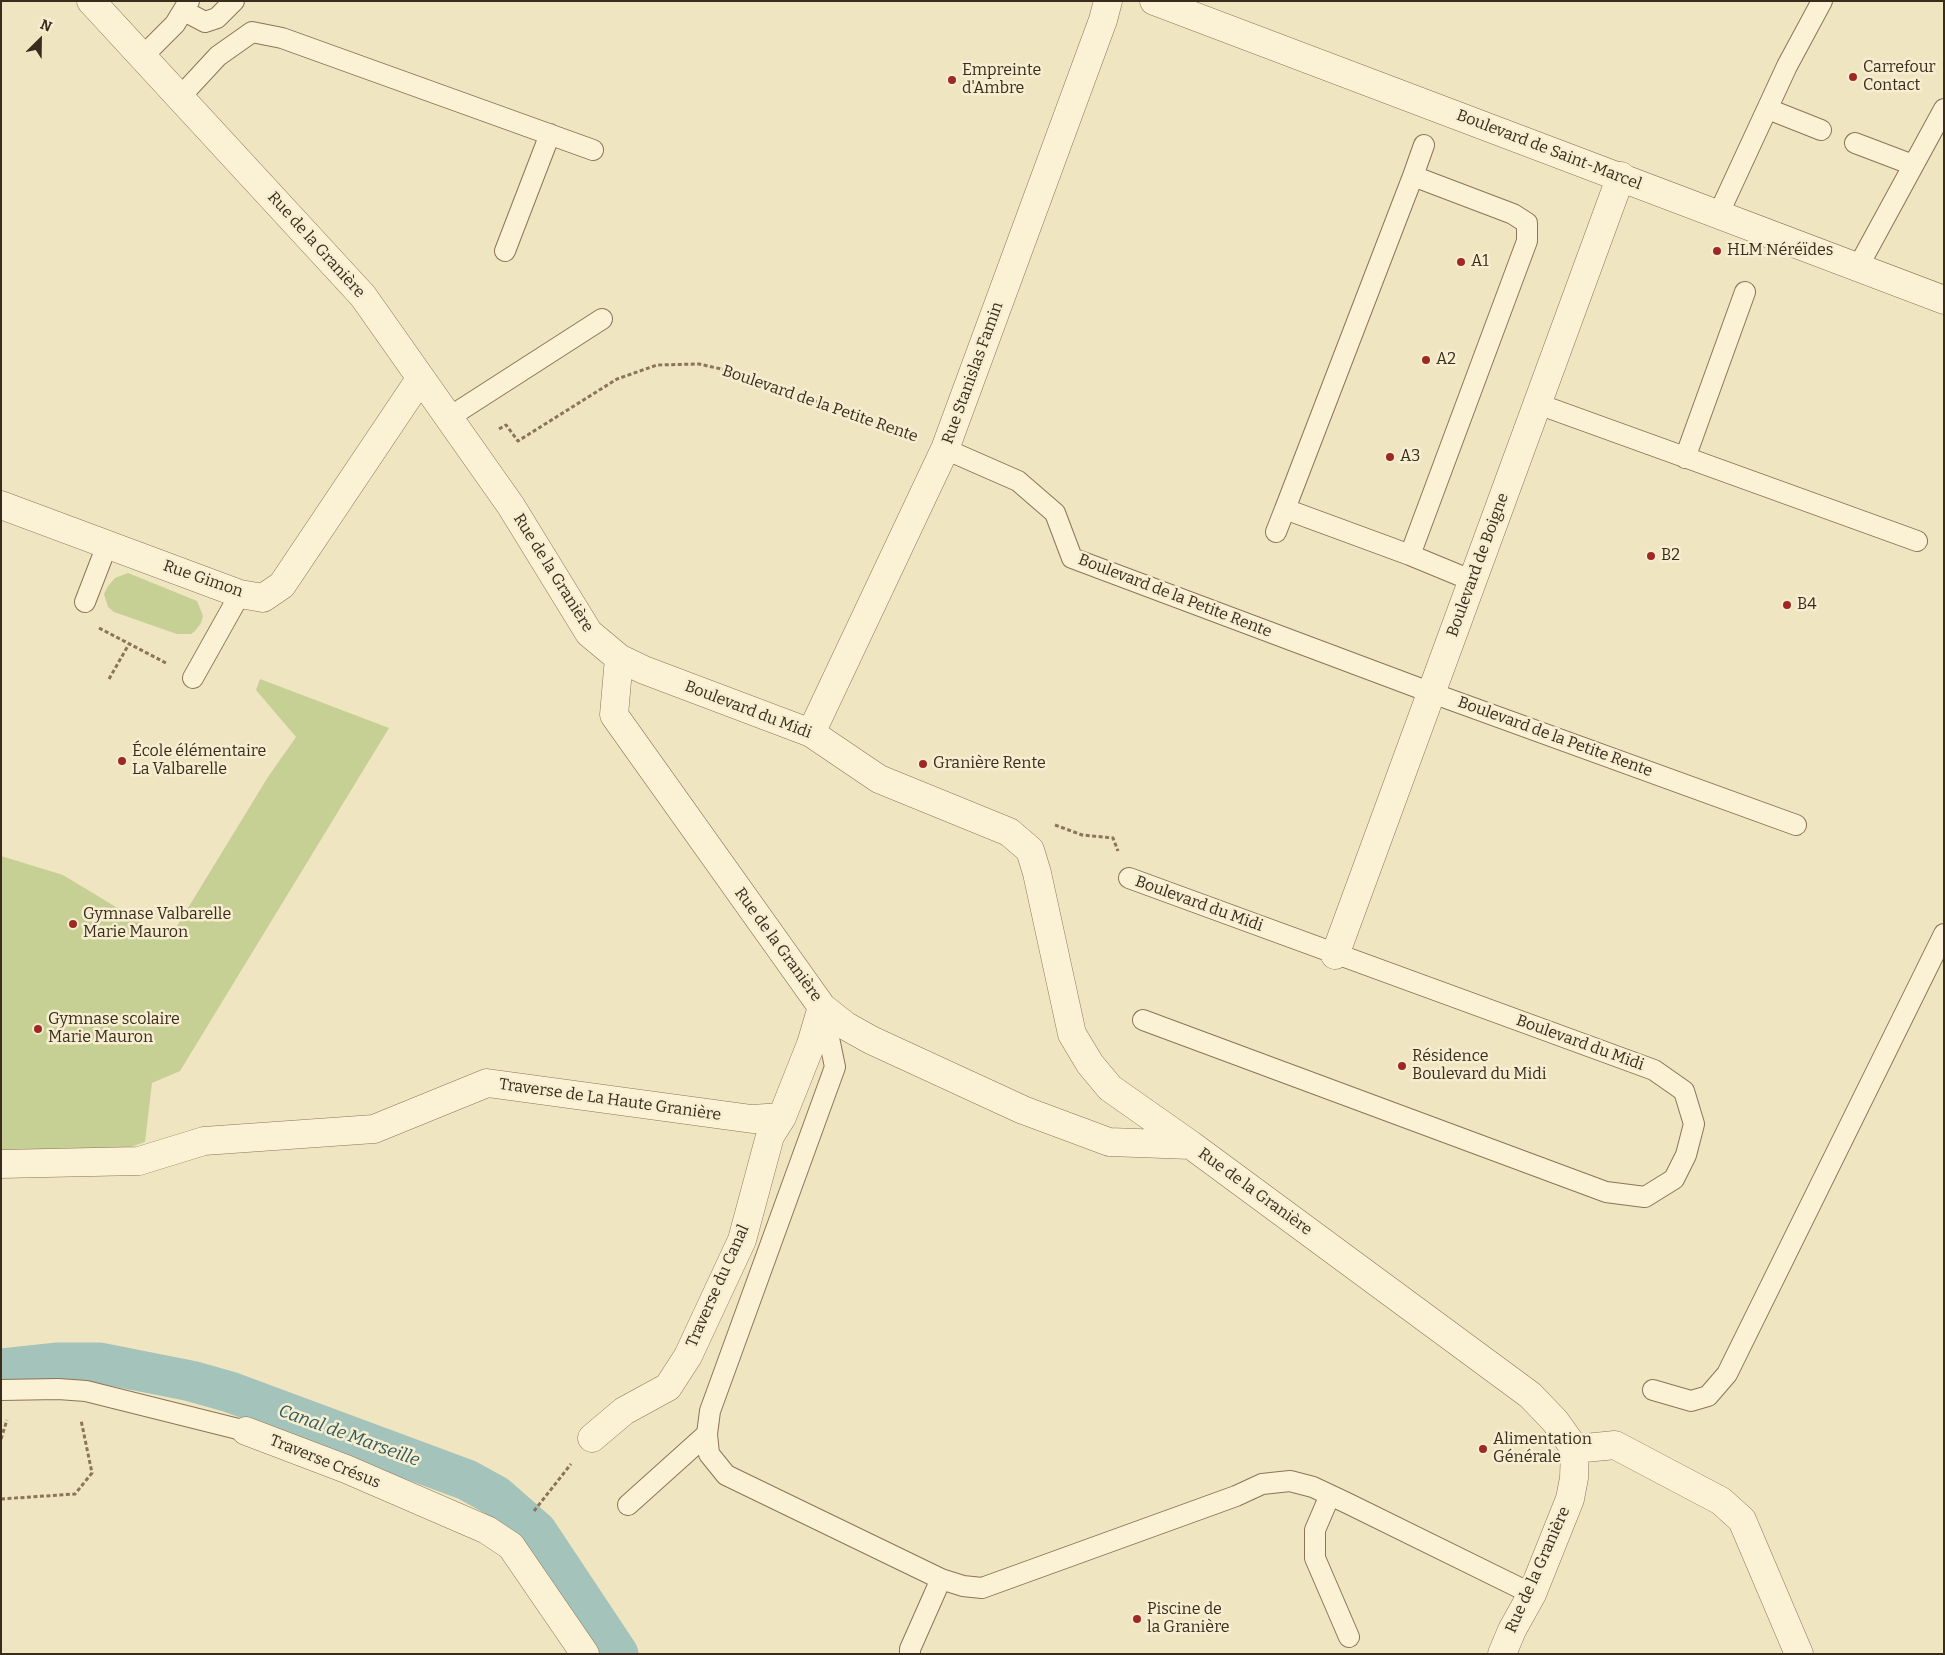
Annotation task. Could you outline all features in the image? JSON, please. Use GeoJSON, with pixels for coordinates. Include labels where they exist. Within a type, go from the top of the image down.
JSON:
{"type":"FeatureCollection","features":[{"type":"Feature","properties":{"kind":"street","name":"Rue de la Granière"},"geometry":{"type":"LineString","coordinates":[[91,1],[363,296],[511,506],[589,633],[619,658],[614,716],[822,1007],[846,1026],[871,1040],[1023,1110],[1109,1142],[1191,1145],[1530,1395],[1555,1421],[1575,1449],[1574,1478],[1570,1499],[1532,1594],[1502,1654]]}},
{"type":"Feature","properties":{"kind":"street","name":"Rue Stanislas Famin"},"geometry":{"type":"LineString","coordinates":[[811,732],[945,449],[1103,20],[1108,1]]}},
{"type":"Feature","properties":{"kind":"street","name":"Boulevard de Saint-Marcel"},"geometry":{"type":"LineString","coordinates":[[1154,1],[1621,176],[1944,300]]}},
{"type":"Feature","properties":{"kind":"street","name":"Boulevard de Boigne"},"geometry":{"type":"LineString","coordinates":[[1335,954],[1621,176]]}},
{"type":"Feature","properties":{"kind":"street","name":"Rue Gimon"},"geometry":{"type":"LineString","coordinates":[[1,506],[240,594],[263,598],[282,585],[420,379]]}},
{"type":"Feature","properties":{"kind":"street","name":"Boulevard du Midi"},"geometry":{"type":"LineString","coordinates":[[619,658],[644,670],[811,732],[879,779],[1009,832]]}},
{"type":"Feature","properties":{"kind":"street"},"geometry":{"type":"LineString","coordinates":[[1009,832],[1030,850],[1038,873],[1072,1034],[1090,1064],[1110,1088],[1191,1145]]}},
{"type":"Feature","properties":{"kind":"street","name":"Traverse du Canal"},"geometry":{"type":"LineString","coordinates":[[592,1438],[624,1411],[668,1387],[688,1356],[742,1240],[770,1136],[782,1118],[811,1044],[822,1007]]}},
{"type":"Feature","properties":{"kind":"street","name":"Traverse de La Haute Granière"},"geometry":{"type":"LineString","coordinates":[[1,1164],[139,1161],[204,1141],[374,1129],[487,1083],[752,1119],[782,1118]]}},
{"type":"Feature","properties":{"kind":"street","name":"Traverse Crésus"},"geometry":{"type":"LineString","coordinates":[[246,1431],[346,1469],[488,1530],[511,1546],[585,1654]]}},
{"type":"Feature","properties":{"kind":"street"},"geometry":{"type":"LineString","coordinates":[[1575,1449],[1615,1445],[1721,1501],[1742,1520],[1800,1654]]}},
{"type":"Feature","properties":{"kind":"lane"},"geometry":{"type":"LineString","coordinates":[[143,56],[175,24],[186,6],[205,22],[216,18],[233,5],[234,1]]}},
{"type":"Feature","properties":{"kind":"lane"},"geometry":{"type":"LineString","coordinates":[[1718,213],[1822,1]]}},
{"type":"Feature","properties":{"kind":"lane"},"geometry":{"type":"LineString","coordinates":[[180,97],[218,56],[252,32],[282,38],[593,150]]}},
{"type":"Feature","properties":{"kind":"lane"},"geometry":{"type":"LineString","coordinates":[[1768,109],[1821,130]]}},
{"type":"Feature","properties":{"kind":"lane"},"geometry":{"type":"LineString","coordinates":[[1858,267],[1944,109]]}},
{"type":"Feature","properties":{"kind":"lane"},"geometry":{"type":"LineString","coordinates":[[505,251],[550,134]]}},
{"type":"Feature","properties":{"kind":"lane"},"geometry":{"type":"LineString","coordinates":[[1855,143],[1913,166]]}},
{"type":"Feature","properties":{"kind":"lane"},"geometry":{"type":"LineString","coordinates":[[1276,532],[1424,145]]}},
{"type":"Feature","properties":{"kind":"lane"},"geometry":{"type":"LineString","coordinates":[[1410,555],[1527,241],[1527,223],[1513,214],[1413,176]]}},
{"type":"Feature","properties":{"kind":"lane"},"geometry":{"type":"LineString","coordinates":[[1686,458],[1746,292]]}},
{"type":"Feature","properties":{"kind":"lane"},"geometry":{"type":"LineString","coordinates":[[448,418],[602,319]]}},
{"type":"Feature","properties":{"kind":"lane"},"geometry":{"type":"LineString","coordinates":[[1538,404],[1917,541]]}},
{"type":"Feature","properties":{"kind":"lane","name":"Boulevard de la Petite Rente"},"geometry":{"type":"LineString","coordinates":[[945,449],[1018,480],[1055,513],[1072,558],[1432,693],[1796,825]]}},
{"type":"Feature","properties":{"kind":"lane"},"geometry":{"type":"LineString","coordinates":[[1286,509],[1410,555],[1473,581]]}},
{"type":"Feature","properties":{"kind":"lane"},"geometry":{"type":"LineString","coordinates":[[85,602],[107,545]]}},
{"type":"Feature","properties":{"kind":"lane"},"geometry":{"type":"LineString","coordinates":[[193,678],[240,594]]}},
{"type":"Feature","properties":{"kind":"lane","name":"Boulevard du Midi"},"geometry":{"type":"LineString","coordinates":[[1129,878],[1654,1070],[1684,1091],[1694,1124],[1686,1155],[1674,1179],[1645,1197],[1606,1192],[1143,1020]]}},
{"type":"Feature","properties":{"kind":"lane"},"geometry":{"type":"LineString","coordinates":[[1653,1390],[1691,1401],[1708,1396],[1727,1374],[1944,934]]}},
{"type":"Feature","properties":{"kind":"lane"},"geometry":{"type":"LineString","coordinates":[[822,1007],[835,1067],[710,1411],[707,1434],[709,1454],[726,1475],[942,1579],[963,1586],[982,1588],[1262,1484],[1290,1481],[1330,1495],[1532,1594]]}},
{"type":"Feature","properties":{"kind":"lane","name":"Traverse Crésus"},"geometry":{"type":"LineString","coordinates":[[1,1390],[58,1389],[86,1391],[246,1431]]}},
{"type":"Feature","properties":{"kind":"lane"},"geometry":{"type":"LineString","coordinates":[[628,1505],[707,1434]]}},
{"type":"Feature","properties":{"kind":"lane"},"geometry":{"type":"LineString","coordinates":[[1330,1495],[1315,1530],[1315,1558],[1349,1637]]}},
{"type":"Feature","properties":{"kind":"lane"},"geometry":{"type":"LineString","coordinates":[[910,1654],[910,1649],[942,1579]]}},
{"type":"Feature","properties":{"kind":"path","name":"Boulevard de la Petite Rente"},"geometry":{"type":"LineString","coordinates":[[469,448],[506,425],[518,441],[625,376],[658,365],[699,364],[739,374],[945,449]]}},
{"type":"Feature","properties":{"kind":"path"},"geometry":{"type":"LineString","coordinates":[[85,602],[80,618],[193,678]]}},
{"type":"Feature","properties":{"kind":"path"},"geometry":{"type":"LineString","coordinates":[[109,679],[129,644]]}},
{"type":"Feature","properties":{"kind":"path","name":"Boulevard du Midi"},"geometry":{"type":"LineString","coordinates":[[1009,832],[1022,814],[1082,835],[1113,838],[1129,878]]}},
{"type":"Feature","properties":{"kind":"path"},"geometry":{"type":"LineString","coordinates":[[1,1499],[75,1494],[92,1473],[82,1435],[80,1414],[86,1391]]}},
{"type":"Feature","properties":{"kind":"path"},"geometry":{"type":"LineString","coordinates":[[534,1511],[592,1438]]}},
{"type":"Feature","properties":{"kind":"green space"},"geometry":{"type":"Polygon","coordinates":[[[128,573],[197,601],[203,616],[201,623],[195,631],[191,634],[177,634],[114,612],[108,607],[104,594],[108,586],[115,578],[128,573]]]}},
{"type":"Feature","properties":{"kind":"green space","name":"Gymnase Valbarelle Marie Mauron"},"geometry":{"type":"Polygon","coordinates":[[[260,679],[389,728],[180,1071],[152,1083],[145,1142],[113,1153],[1,1152],[1,856],[63,875],[169,939],[268,777],[296,737],[256,690],[260,679]]]}},
{"type":"Feature","properties":{"kind":"waterway","name":"Canal de Marseille"},"geometry":{"type":"LineString","coordinates":[[1,1369],[58,1363],[100,1363],[191,1381],[230,1392],[467,1480],[496,1496],[537,1532],[618,1654]]}},
{"type":"Feature","properties":{"kind":"place","name":"Carrefour Contact"},"geometry":{"type":"Point","coordinates":[1853,77]}},
{"type":"Feature","properties":{"kind":"place","name":"Empreinte d'Ambre"},"geometry":{"type":"Point","coordinates":[952,80]}},
{"type":"Feature","properties":{"kind":"place","name":"HLM Néréïdes"},"geometry":{"type":"Point","coordinates":[1717,251]}},
{"type":"Feature","properties":{"kind":"place","name":"A1"},"geometry":{"type":"Point","coordinates":[1461,262]}},
{"type":"Feature","properties":{"kind":"place","name":"A2"},"geometry":{"type":"Point","coordinates":[1426,360]}},
{"type":"Feature","properties":{"kind":"place","name":"A3"},"geometry":{"type":"Point","coordinates":[1390,457]}},
{"type":"Feature","properties":{"kind":"place","name":"B2"},"geometry":{"type":"Point","coordinates":[1651,556]}},
{"type":"Feature","properties":{"kind":"place","name":"B4"},"geometry":{"type":"Point","coordinates":[1787,605]}},
{"type":"Feature","properties":{"kind":"place","name":"École élémentaire La Valbarelle"},"geometry":{"type":"Point","coordinates":[122,761]}},
{"type":"Feature","properties":{"kind":"place","name":"Granière Rente"},"geometry":{"type":"Point","coordinates":[923,764]}},
{"type":"Feature","properties":{"kind":"place","name":"Gymnase Valbarelle Marie Mauron"},"geometry":{"type":"Point","coordinates":[73,924]}},
{"type":"Feature","properties":{"kind":"place","name":"Gymnase scolaire Marie Mauron"},"geometry":{"type":"Point","coordinates":[38,1029]}},
{"type":"Feature","properties":{"kind":"place","name":"Résidence Boulevard du Midi"},"geometry":{"type":"Point","coordinates":[1402,1066]}},
{"type":"Feature","properties":{"kind":"place","name":"Alimentation Générale"},"geometry":{"type":"Point","coordinates":[1483,1449]}},
{"type":"Feature","properties":{"kind":"place","name":"Piscine de la Granière"},"geometry":{"type":"Point","coordinates":[1137,1619]}}]}
